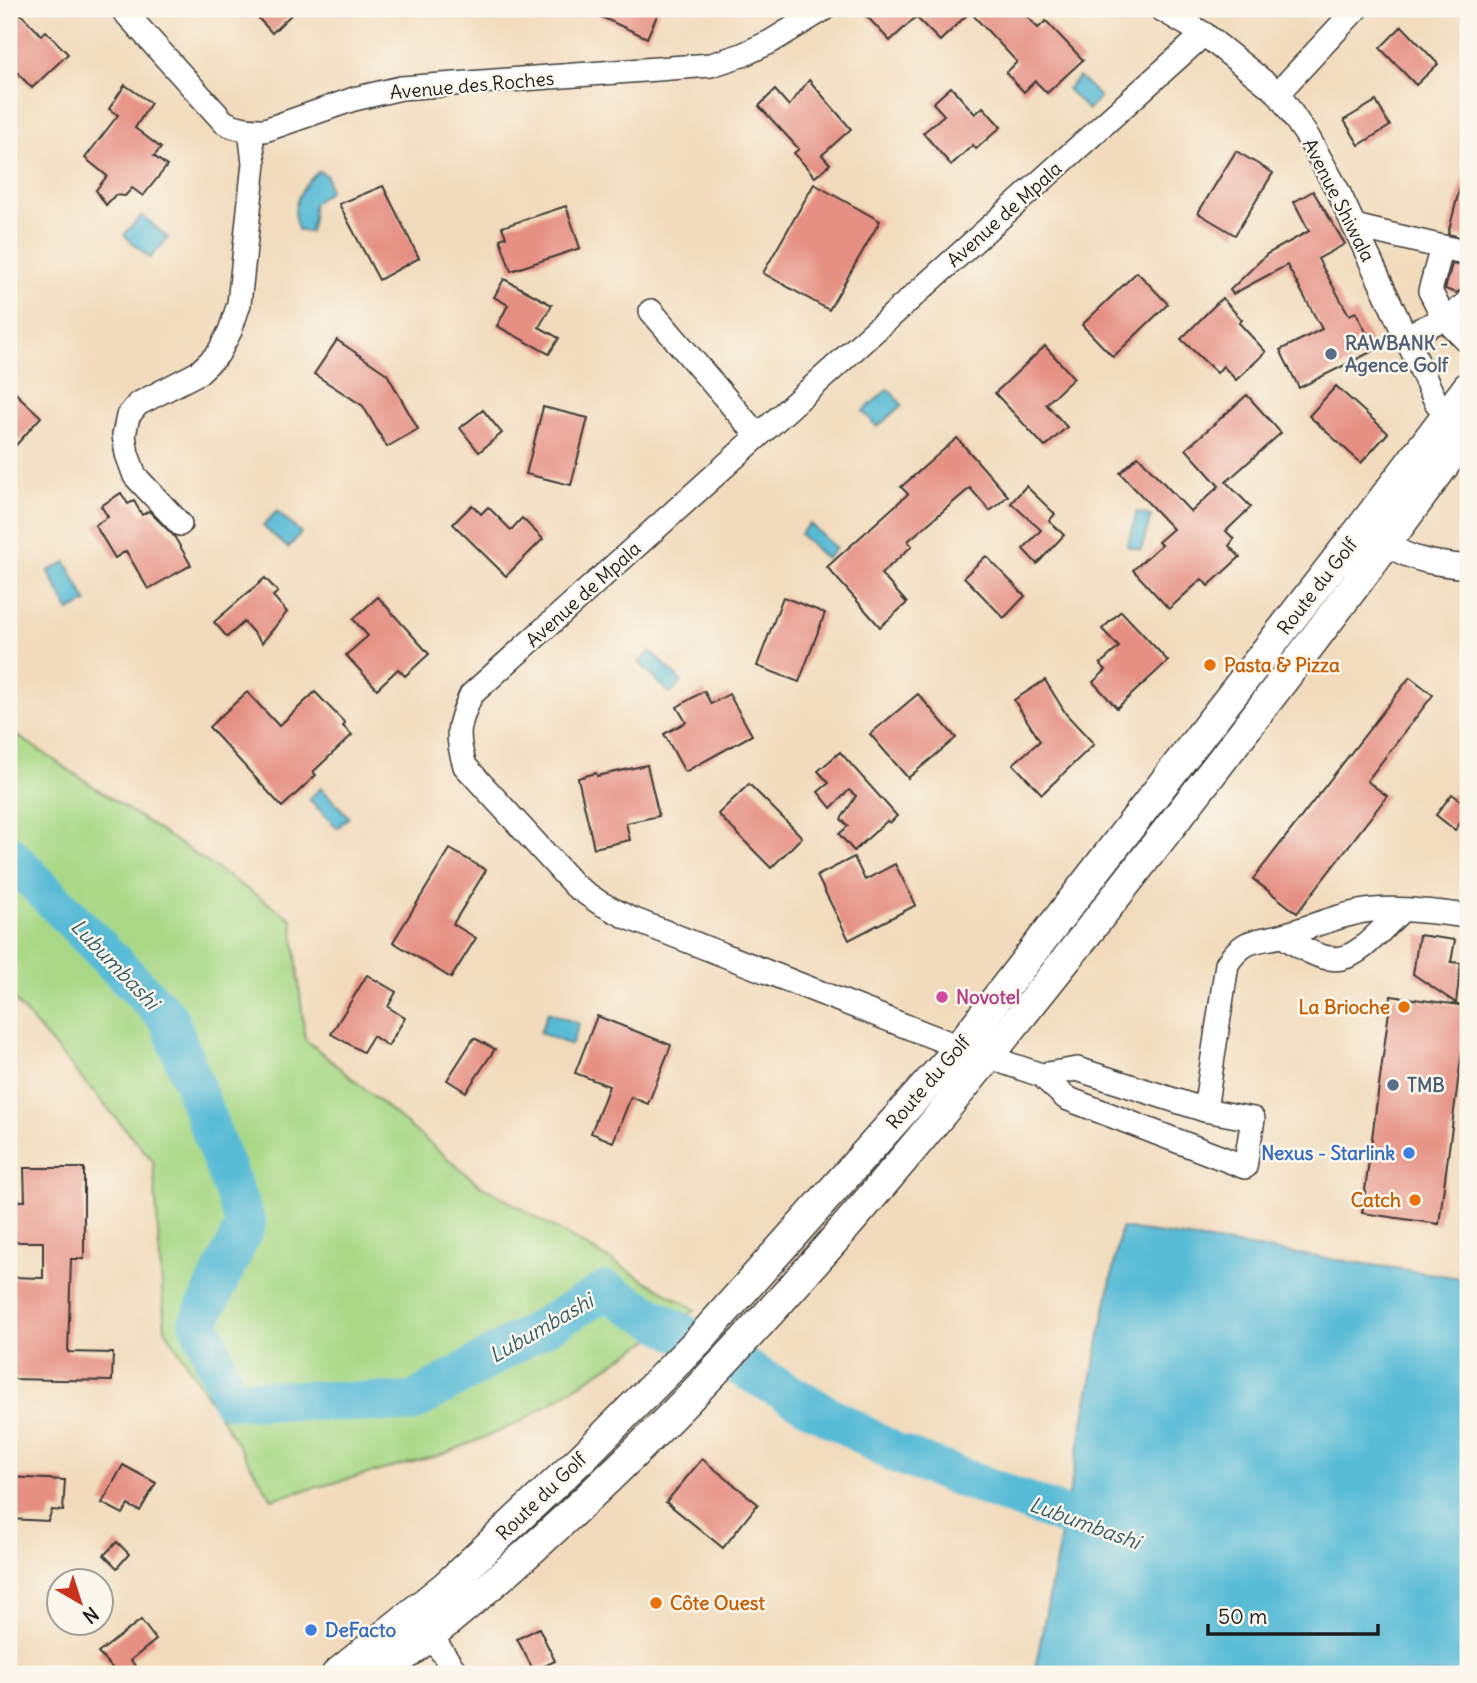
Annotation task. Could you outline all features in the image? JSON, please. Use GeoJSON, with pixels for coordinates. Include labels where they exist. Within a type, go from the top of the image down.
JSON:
{"type":"FeatureCollection","features":[{"type":"Feature","properties":{"kind":"main road","name":"Route du Golf"},"geometry":{"type":"LineString","coordinates":[[337,1674],[423,1624],[550,1489],[698,1341],[959,1048],[1363,526],[1461,426],[1468,387]]}},
{"type":"Feature","properties":{"kind":"main road"},"geometry":{"type":"LineString","coordinates":[[380,1674],[423,1624],[508,1570],[607,1481],[750,1336],[812,1265],[987,1058],[1157,844],[1387,544],[1461,426]]}},
{"type":"Feature","properties":{"kind":"main road"},"geometry":{"type":"LineString","coordinates":[[1363,526],[1387,544]]}},
{"type":"Feature","properties":{"kind":"street"},"geometry":{"type":"LineString","coordinates":[[122,9],[223,122],[250,130],[254,163],[239,304],[230,331],[218,354],[198,373],[138,404],[128,416],[124,435],[127,454],[135,475],[180,524]]}},
{"type":"Feature","properties":{"kind":"street","name":"Avenue des Roches"},"geometry":{"type":"LineString","coordinates":[[250,130],[265,130],[354,99],[401,88],[711,65],[761,46],[824,9]]}},
{"type":"Feature","properties":{"kind":"street","name":"Avenue Shiwala"},"geometry":{"type":"LineString","coordinates":[[1161,9],[1204,34],[1278,93],[1310,139],[1354,226],[1429,388],[1461,426]]}},
{"type":"Feature","properties":{"kind":"street"},"geometry":{"type":"LineString","coordinates":[[1278,93],[1356,9]]}},
{"type":"Feature","properties":{"kind":"street","name":"Avenue de Mpala"},"geometry":{"type":"LineString","coordinates":[[1041,1075],[959,1048],[627,917],[600,903],[575,886],[465,766],[459,746],[459,722],[471,695],[1204,34]]}},
{"type":"Feature","properties":{"kind":"street"},"geometry":{"type":"LineString","coordinates":[[1354,226],[1468,253]]}},
{"type":"Feature","properties":{"kind":"street"},"geometry":{"type":"LineString","coordinates":[[1442,247],[1430,292],[1444,318],[1468,342]]}},
{"type":"Feature","properties":{"kind":"street"},"geometry":{"type":"LineString","coordinates":[[1405,336],[1444,318],[1466,306],[1468,302]]}},
{"type":"Feature","properties":{"kind":"street"},"geometry":{"type":"LineString","coordinates":[[651,311],[758,436]]}},
{"type":"Feature","properties":{"kind":"street"},"geometry":{"type":"LineString","coordinates":[[1387,544],[1400,553],[1424,561],[1468,567]]}},
{"type":"Feature","properties":{"kind":"street"},"geometry":{"type":"LineString","coordinates":[[1205,1110],[1227,964],[1235,951],[1258,939],[1283,936],[1356,912],[1380,909],[1421,910],[1468,916]]}},
{"type":"Feature","properties":{"kind":"street"},"geometry":{"type":"LineString","coordinates":[[1283,936],[1316,955],[1331,959],[1346,958],[1359,951],[1401,911]]}},
{"type":"Feature","properties":{"kind":"street"},"geometry":{"type":"LineString","coordinates":[[1077,1069],[1205,1110],[1253,1119],[1245,1167],[1066,1098],[1041,1075],[1077,1069]]}},
{"type":"Feature","properties":{"kind":"street"},"geometry":{"type":"LineString","coordinates":[[423,1624],[457,1674]]}},
{"type":"Feature","properties":{"kind":"green space"},"geometry":{"type":"Polygon","coordinates":[[[9,730],[292,919],[305,1039],[477,1183],[696,1310],[519,1423],[444,1454],[272,1499],[165,1329],[153,1161],[9,994],[9,730]]]}},
{"type":"Feature","properties":{"kind":"water"},"geometry":{"type":"Polygon","coordinates":[[[1079,77],[1100,97],[1088,110],[1067,89],[1079,77]]]}},
{"type":"Feature","properties":{"kind":"water"},"geometry":{"type":"Polygon","coordinates":[[[319,171],[327,176],[329,191],[313,204],[310,232],[298,230],[295,213],[298,198],[307,183],[319,171]]]}},
{"type":"Feature","properties":{"kind":"water"},"geometry":{"type":"Polygon","coordinates":[[[142,215],[168,238],[150,258],[124,235],[142,215]]]}},
{"type":"Feature","properties":{"kind":"water"},"geometry":{"type":"Polygon","coordinates":[[[888,389],[902,405],[877,427],[863,411],[888,389]]]}},
{"type":"Feature","properties":{"kind":"water"},"geometry":{"type":"Polygon","coordinates":[[[277,511],[301,533],[288,548],[263,526],[277,511]]]}},
{"type":"Feature","properties":{"kind":"water"},"geometry":{"type":"Polygon","coordinates":[[[1137,512],[1151,516],[1141,550],[1127,546],[1137,512]]]}},
{"type":"Feature","properties":{"kind":"water"},"geometry":{"type":"Polygon","coordinates":[[[810,524],[836,548],[826,559],[800,534],[810,524]]]}},
{"type":"Feature","properties":{"kind":"water"},"geometry":{"type":"Polygon","coordinates":[[[66,562],[87,602],[69,611],[48,571],[66,562]]]}},
{"type":"Feature","properties":{"kind":"water"},"geometry":{"type":"Polygon","coordinates":[[[651,651],[682,682],[670,694],[639,662],[651,651]]]}},
{"type":"Feature","properties":{"kind":"water"},"geometry":{"type":"Polygon","coordinates":[[[321,788],[349,817],[337,828],[309,799],[321,788]]]}},
{"type":"Feature","properties":{"kind":"water"},"geometry":{"type":"Polygon","coordinates":[[[548,1012],[579,1024],[571,1045],[540,1033],[548,1012]]]}},
{"type":"Feature","properties":{"kind":"water"},"geometry":{"type":"Polygon","coordinates":[[[1121,1228],[1468,1279],[1468,1674],[1034,1674],[1121,1228]]]}},
{"type":"Feature","properties":{"kind":"building"},"geometry":{"type":"Polygon","coordinates":[[[9,9],[16,9],[41,35],[46,31],[68,54],[32,88],[9,64],[9,9]]]}},
{"type":"Feature","properties":{"kind":"building"},"geometry":{"type":"Polygon","coordinates":[[[250,9],[297,9],[272,33],[250,9]]]}},
{"type":"Feature","properties":{"kind":"building"},"geometry":{"type":"Polygon","coordinates":[[[584,9],[660,9],[647,38],[584,9]]]}},
{"type":"Feature","properties":{"kind":"building"},"geometry":{"type":"Polygon","coordinates":[[[860,9],[1020,9],[1038,28],[1046,21],[1083,60],[1047,93],[1035,81],[1024,92],[1006,73],[1017,62],[970,12],[940,41],[916,17],[890,41],[860,9]]]}},
{"type":"Feature","properties":{"kind":"building"},"geometry":{"type":"Polygon","coordinates":[[[1402,26],[1438,64],[1416,85],[1380,48],[1402,26]]]}},
{"type":"Feature","properties":{"kind":"building"},"geometry":{"type":"Polygon","coordinates":[[[809,80],[851,129],[822,155],[830,164],[815,177],[794,153],[799,149],[759,106],[775,90],[789,106],[809,80]]]}},
{"type":"Feature","properties":{"kind":"building"},"geometry":{"type":"Polygon","coordinates":[[[125,85],[151,103],[135,128],[161,148],[154,156],[167,166],[143,196],[132,188],[125,196],[115,195],[106,205],[96,190],[107,176],[85,158],[118,115],[109,109],[125,85]]]}},
{"type":"Feature","properties":{"kind":"building"},"geometry":{"type":"Polygon","coordinates":[[[951,87],[975,114],[983,107],[1001,127],[976,149],[973,145],[951,165],[923,133],[944,115],[933,103],[951,87]]]}},
{"type":"Feature","properties":{"kind":"building"},"geometry":{"type":"Polygon","coordinates":[[[1376,101],[1390,126],[1359,145],[1344,120],[1376,101]]]}},
{"type":"Feature","properties":{"kind":"building"},"geometry":{"type":"Polygon","coordinates":[[[1236,151],[1273,173],[1235,235],[1198,213],[1236,151]]]}},
{"type":"Feature","properties":{"kind":"building"},"geometry":{"type":"Polygon","coordinates":[[[1462,179],[1468,180],[1468,239],[1448,234],[1462,179]]]}},
{"type":"Feature","properties":{"kind":"building"},"geometry":{"type":"Polygon","coordinates":[[[814,184],[880,221],[829,310],[763,273],[814,184]]]}},
{"type":"Feature","properties":{"kind":"building"},"geometry":{"type":"Polygon","coordinates":[[[383,186],[419,258],[379,280],[339,204],[383,186]]]}},
{"type":"Feature","properties":{"kind":"building"},"geometry":{"type":"Polygon","coordinates":[[[1313,191],[1345,244],[1318,259],[1349,315],[1356,312],[1375,350],[1299,388],[1280,350],[1322,329],[1287,265],[1233,294],[1230,290],[1267,254],[1309,231],[1294,202],[1313,191]]]}},
{"type":"Feature","properties":{"kind":"building"},"geometry":{"type":"Polygon","coordinates":[[[566,206],[580,248],[511,271],[500,239],[506,237],[502,227],[566,206]]]}},
{"type":"Feature","properties":{"kind":"building"},"geometry":{"type":"Polygon","coordinates":[[[1452,264],[1468,267],[1465,287],[1456,293],[1445,289],[1452,264]]]}},
{"type":"Feature","properties":{"kind":"building"},"geometry":{"type":"Polygon","coordinates":[[[1137,272],[1168,304],[1113,357],[1082,325],[1137,272]]]}},
{"type":"Feature","properties":{"kind":"building"},"geometry":{"type":"Polygon","coordinates":[[[504,279],[552,305],[539,327],[559,338],[549,354],[497,326],[508,305],[494,297],[504,279]]]}},
{"type":"Feature","properties":{"kind":"building"},"geometry":{"type":"Polygon","coordinates":[[[1222,298],[1242,320],[1239,323],[1266,352],[1236,380],[1223,366],[1217,373],[1181,339],[1222,298]]]}},
{"type":"Feature","properties":{"kind":"building"},"geometry":{"type":"Polygon","coordinates":[[[337,340],[387,374],[418,429],[387,447],[363,406],[314,374],[337,340]]]}},
{"type":"Feature","properties":{"kind":"building"},"geometry":{"type":"Polygon","coordinates":[[[1045,346],[1074,378],[1046,404],[1067,427],[1045,447],[995,393],[1045,346]]]}},
{"type":"Feature","properties":{"kind":"building"},"geometry":{"type":"Polygon","coordinates":[[[1336,386],[1388,433],[1361,463],[1309,416],[1336,386]]]}},
{"type":"Feature","properties":{"kind":"building"},"geometry":{"type":"Polygon","coordinates":[[[9,387],[41,417],[9,453],[9,387]]]}},
{"type":"Feature","properties":{"kind":"building"},"geometry":{"type":"Polygon","coordinates":[[[1247,395],[1281,433],[1226,482],[1251,507],[1226,531],[1234,539],[1229,546],[1240,557],[1208,586],[1202,579],[1169,609],[1133,570],[1161,545],[1158,542],[1173,529],[1120,473],[1138,456],[1191,512],[1219,486],[1186,449],[1247,395]]]}},
{"type":"Feature","properties":{"kind":"building"},"geometry":{"type":"Polygon","coordinates":[[[543,407],[588,418],[571,485],[526,474],[543,407]]]}},
{"type":"Feature","properties":{"kind":"building"},"geometry":{"type":"Polygon","coordinates":[[[483,410],[502,433],[479,452],[460,428],[483,410]]]}},
{"type":"Feature","properties":{"kind":"building"},"geometry":{"type":"Polygon","coordinates":[[[957,438],[1008,496],[990,511],[970,488],[908,541],[912,546],[881,574],[907,603],[880,627],[827,567],[908,494],[901,487],[957,438]]]}},
{"type":"Feature","properties":{"kind":"building"},"geometry":{"type":"Polygon","coordinates":[[[1026,486],[1055,514],[1049,521],[1064,535],[1037,564],[1023,549],[1041,530],[1011,503],[1026,486]]]}},
{"type":"Feature","properties":{"kind":"building"},"geometry":{"type":"Polygon","coordinates":[[[121,493],[128,504],[134,501],[142,515],[149,511],[174,536],[191,565],[148,589],[126,551],[115,558],[95,525],[108,517],[101,506],[121,493]]]}},
{"type":"Feature","properties":{"kind":"building"},"geometry":{"type":"Polygon","coordinates":[[[472,505],[481,514],[488,507],[511,530],[522,518],[543,539],[506,576],[453,524],[472,505]]]}},
{"type":"Feature","properties":{"kind":"building"},"geometry":{"type":"Polygon","coordinates":[[[986,556],[1025,596],[1004,618],[964,577],[986,556]]]}},
{"type":"Feature","properties":{"kind":"building"},"geometry":{"type":"Polygon","coordinates":[[[265,578],[278,592],[273,596],[287,612],[262,643],[244,622],[227,637],[214,622],[265,578]]]}},
{"type":"Feature","properties":{"kind":"building"},"geometry":{"type":"Polygon","coordinates":[[[378,597],[429,654],[405,676],[398,669],[377,689],[346,655],[368,636],[353,619],[378,597]]]}},
{"type":"Feature","properties":{"kind":"building"},"geometry":{"type":"Polygon","coordinates":[[[783,597],[825,613],[799,682],[757,666],[783,597]]]}},
{"type":"Feature","properties":{"kind":"building"},"geometry":{"type":"Polygon","coordinates":[[[1121,611],[1168,661],[1117,708],[1093,682],[1106,670],[1100,664],[1119,647],[1102,629],[1121,611]]]}},
{"type":"Feature","properties":{"kind":"building"},"geometry":{"type":"Polygon","coordinates":[[[1410,677],[1433,695],[1367,781],[1387,796],[1297,913],[1253,879],[1410,677]]]}},
{"type":"Feature","properties":{"kind":"building"},"geometry":{"type":"Polygon","coordinates":[[[1045,680],[1066,714],[1094,744],[1042,794],[1013,764],[1040,741],[1014,700],[1045,680]]]}},
{"type":"Feature","properties":{"kind":"building"},"geometry":{"type":"Polygon","coordinates":[[[704,691],[711,704],[729,694],[752,735],[685,772],[664,734],[686,722],[677,707],[704,691]]]}},
{"type":"Feature","properties":{"kind":"building"},"geometry":{"type":"Polygon","coordinates":[[[247,692],[279,726],[315,692],[345,723],[343,726],[352,735],[313,772],[316,775],[282,807],[209,727],[247,692]]]}},
{"type":"Feature","properties":{"kind":"building"},"geometry":{"type":"Polygon","coordinates":[[[918,694],[956,738],[908,778],[870,734],[918,694]]]}},
{"type":"Feature","properties":{"kind":"building"},"geometry":{"type":"Polygon","coordinates":[[[840,752],[897,816],[890,823],[887,821],[854,851],[839,834],[848,826],[841,819],[856,796],[849,790],[831,808],[818,792],[829,783],[818,771],[840,752]]]}},
{"type":"Feature","properties":{"kind":"building"},"geometry":{"type":"Polygon","coordinates":[[[647,765],[659,816],[626,823],[630,840],[594,848],[578,778],[647,765]]]}},
{"type":"Feature","properties":{"kind":"building"},"geometry":{"type":"Polygon","coordinates":[[[749,784],[802,837],[771,868],[718,814],[749,784]]]}},
{"type":"Feature","properties":{"kind":"building"},"geometry":{"type":"Polygon","coordinates":[[[1452,794],[1468,806],[1468,813],[1455,830],[1436,815],[1452,794]]]}},
{"type":"Feature","properties":{"kind":"building"},"geometry":{"type":"Polygon","coordinates":[[[450,849],[486,870],[453,924],[476,938],[451,978],[393,942],[450,849]]]}},
{"type":"Feature","properties":{"kind":"building"},"geometry":{"type":"Polygon","coordinates":[[[854,857],[865,880],[895,864],[916,905],[849,940],[817,876],[854,857]]]}},
{"type":"Feature","properties":{"kind":"building"},"geometry":{"type":"Polygon","coordinates":[[[1419,935],[1455,940],[1451,962],[1461,963],[1456,1003],[1413,974],[1419,935]]]}},
{"type":"Feature","properties":{"kind":"building"},"geometry":{"type":"Polygon","coordinates":[[[367,975],[396,992],[388,1007],[405,1018],[388,1046],[373,1036],[363,1052],[331,1034],[367,975]]]}},
{"type":"Feature","properties":{"kind":"building"},"geometry":{"type":"Polygon","coordinates":[[[1391,996],[1468,1006],[1439,1224],[1362,1213],[1391,996]]]}},
{"type":"Feature","properties":{"kind":"building"},"geometry":{"type":"Polygon","coordinates":[[[597,1016],[671,1045],[648,1104],[631,1097],[613,1142],[591,1133],[609,1086],[575,1073],[597,1016]]]}},
{"type":"Feature","properties":{"kind":"building"},"geometry":{"type":"Polygon","coordinates":[[[474,1038],[495,1049],[466,1092],[447,1080],[474,1038]]]}},
{"type":"Feature","properties":{"kind":"building"},"geometry":{"type":"Polygon","coordinates":[[[24,1168],[84,1168],[84,1259],[71,1259],[68,1352],[113,1353],[112,1381],[9,1379],[9,1277],[43,1278],[43,1242],[9,1242],[9,1201],[25,1201],[24,1168]]]}},
{"type":"Feature","properties":{"kind":"building"},"geometry":{"type":"Polygon","coordinates":[[[702,1459],[758,1504],[723,1548],[666,1502],[702,1459]]]}},
{"type":"Feature","properties":{"kind":"building"},"geometry":{"type":"Polygon","coordinates":[[[123,1465],[156,1483],[140,1511],[128,1505],[123,1514],[102,1503],[123,1465]]]}},
{"type":"Feature","properties":{"kind":"building"},"geometry":{"type":"Polygon","coordinates":[[[9,1477],[65,1480],[63,1511],[52,1510],[48,1521],[9,1519],[9,1477]]]}},
{"type":"Feature","properties":{"kind":"building"},"geometry":{"type":"Polygon","coordinates":[[[117,1542],[129,1554],[117,1568],[104,1555],[117,1542]]]}},
{"type":"Feature","properties":{"kind":"building"},"geometry":{"type":"Polygon","coordinates":[[[141,1620],[156,1640],[131,1660],[135,1666],[125,1674],[118,1674],[98,1653],[141,1620]]]}},
{"type":"Feature","properties":{"kind":"building"},"geometry":{"type":"Polygon","coordinates":[[[539,1628],[555,1661],[534,1671],[517,1639],[539,1628]]]}},
{"type":"Feature","properties":{"kind":"waterway","name":"Lubumbashi"},"geometry":{"type":"LineString","coordinates":[[9,855],[169,1019],[246,1224],[199,1322],[231,1399],[411,1403],[606,1291],[895,1453],[1116,1535]]}},
{"type":"Feature","properties":{"kind":"place","name":"RAWBANK - Agence Golf"},"geometry":{"type":"Point","coordinates":[1331,354]}},
{"type":"Feature","properties":{"kind":"place","name":"Pasta & Pizza"},"geometry":{"type":"Point","coordinates":[1210,665]}},
{"type":"Feature","properties":{"kind":"place","name":"Novotel"},"geometry":{"type":"Point","coordinates":[942,997]}},
{"type":"Feature","properties":{"kind":"place","name":"La Brioche"},"geometry":{"type":"Point","coordinates":[1404,1007]}},
{"type":"Feature","properties":{"kind":"place","name":"TMB"},"geometry":{"type":"Point","coordinates":[1393,1085]}},
{"type":"Feature","properties":{"kind":"place","name":"Nexus - Starlink"},"geometry":{"type":"Point","coordinates":[1409,1153]}},
{"type":"Feature","properties":{"kind":"place","name":"Catch"},"geometry":{"type":"Point","coordinates":[1415,1200]}},
{"type":"Feature","properties":{"kind":"place","name":"Côte Ouest"},"geometry":{"type":"Point","coordinates":[656,1603]}},
{"type":"Feature","properties":{"kind":"place","name":"DeFacto"},"geometry":{"type":"Point","coordinates":[311,1630]}}]}
